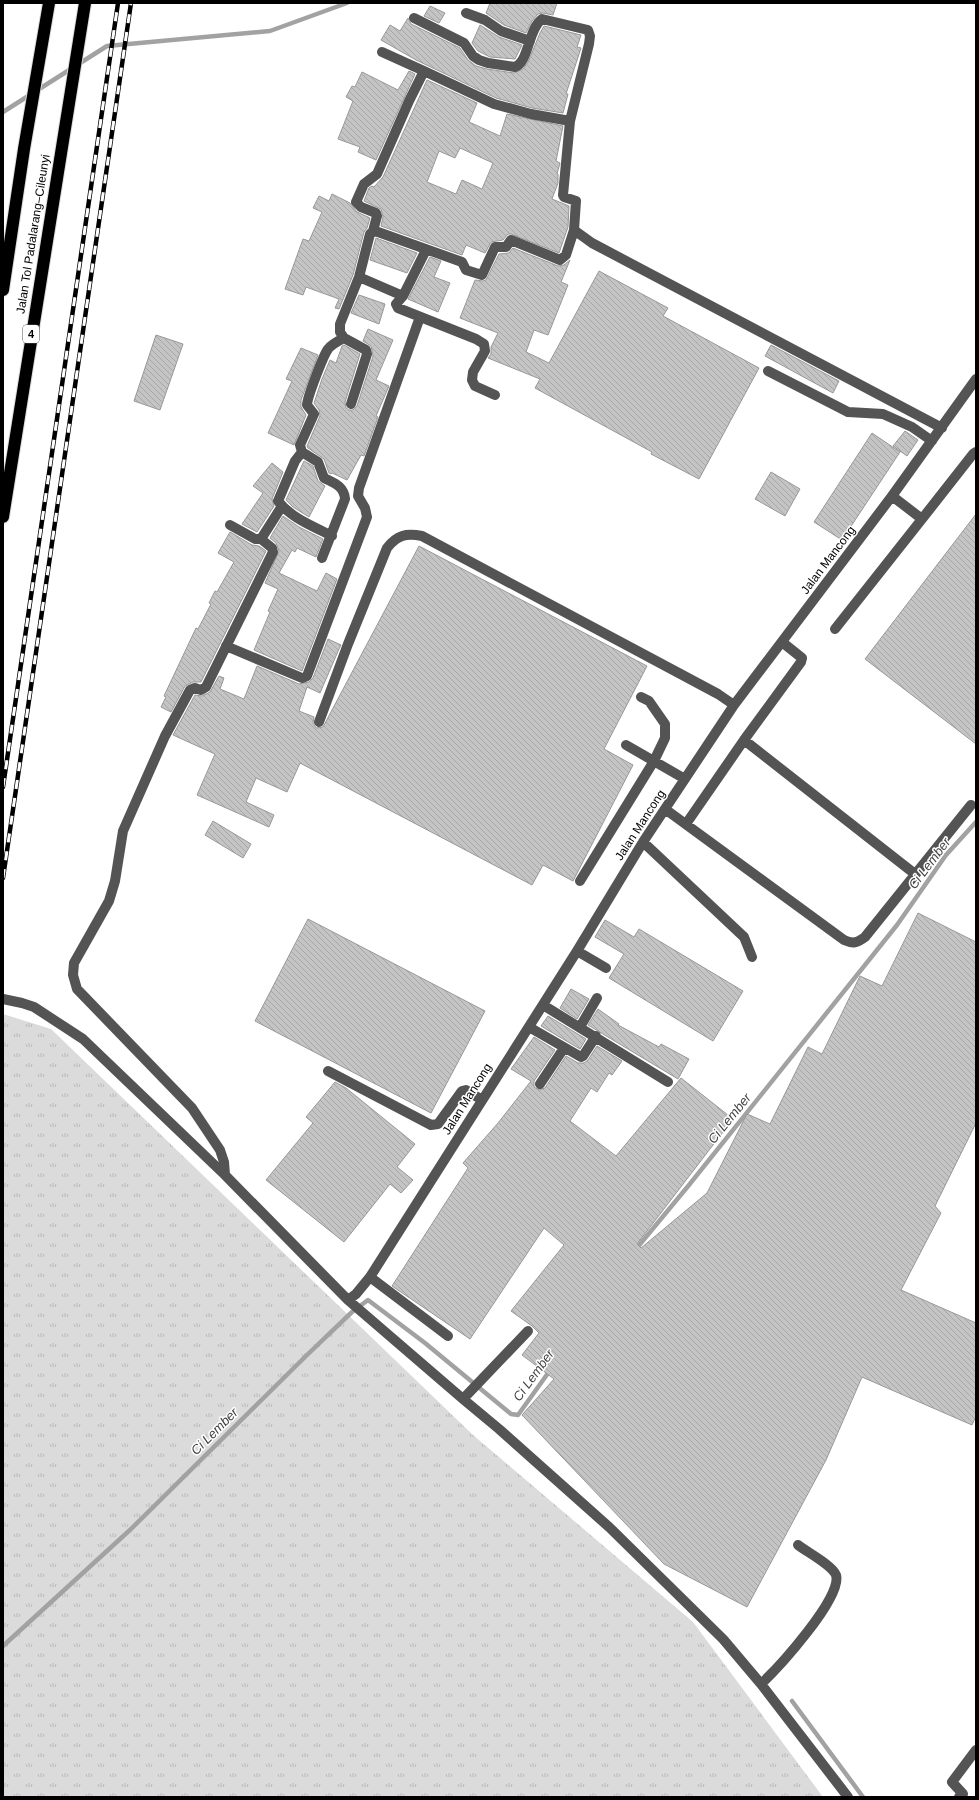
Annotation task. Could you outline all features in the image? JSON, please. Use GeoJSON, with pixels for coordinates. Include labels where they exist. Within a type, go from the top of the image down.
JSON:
{"type":"FeatureCollection","features":[{"type":"Feature","properties":{"kind":"highway","name":"Jalan Tol Padalarang–Cileunyi"},"geometry":{"type":"LineString","coordinates":[[3,290],[24,149],[49,3]]}},
{"type":"Feature","properties":{"kind":"highway","name":"Jalan Tol Padalarang–Cileunyi"},"geometry":{"type":"LineString","coordinates":[[3,517],[85,3]]}},
{"type":"Feature","properties":{"kind":"street"},"geometry":{"type":"LineString","coordinates":[[466,13],[484,20],[501,31],[530,41]]}},
{"type":"Feature","properties":{"kind":"street"},"geometry":{"type":"LineString","coordinates":[[373,231],[462,262],[466,270],[482,275],[495,247],[506,247],[511,240],[560,260],[566,256],[574,230],[573,227],[576,201],[564,197],[563,195],[570,121],[589,44],[590,36],[588,30],[542,19],[535,24],[530,41],[519,66],[515,67],[488,63],[473,56],[464,43],[414,18]]}},
{"type":"Feature","properties":{"kind":"street"},"geometry":{"type":"LineString","coordinates":[[382,52],[494,104],[532,114],[570,121]]}},
{"type":"Feature","properties":{"kind":"street"},"geometry":{"type":"LineString","coordinates":[[351,404],[368,354],[366,350],[344,338],[340,332],[340,324],[359,277],[370,234],[373,231],[377,216],[376,213],[361,207],[356,202],[364,184],[377,174],[409,100],[424,71]]}},
{"type":"Feature","properties":{"kind":"street"},"geometry":{"type":"LineString","coordinates":[[574,230],[592,243],[942,428]]}},
{"type":"Feature","properties":{"kind":"street"},"geometry":{"type":"LineString","coordinates":[[426,250],[403,296],[396,304],[397,306],[420,317],[476,339],[484,344],[485,351],[473,372],[472,380],[475,386],[495,395]]}},
{"type":"Feature","properties":{"kind":"street"},"geometry":{"type":"LineString","coordinates":[[359,277],[403,296]]}},
{"type":"Feature","properties":{"kind":"street"},"geometry":{"type":"LineString","coordinates":[[226,646],[302,678],[306,676],[367,517],[365,508],[358,496],[359,488],[420,317]]}},
{"type":"Feature","properties":{"kind":"street"},"geometry":{"type":"LineString","coordinates":[[322,558],[332,536],[345,499],[344,492],[339,486],[324,478],[318,462],[302,452],[300,446],[314,414],[307,405],[309,394],[328,348],[344,338]]}},
{"type":"Feature","properties":{"kind":"street"},"geometry":{"type":"LineString","coordinates":[[768,371],[848,412],[884,414],[912,427],[932,441]]}},
{"type":"Feature","properties":{"kind":"street","name":"Jalan Mancong"},"geometry":{"type":"LineString","coordinates":[[352,1299],[369,1279],[577,951],[643,842],[734,705],[892,496],[976,380]]}},
{"type":"Feature","properties":{"kind":"street"},"geometry":{"type":"LineString","coordinates":[[302,452],[295,461],[280,493],[278,501],[296,518],[332,536]]}},
{"type":"Feature","properties":{"kind":"street"},"geometry":{"type":"LineString","coordinates":[[835,630],[976,452]]}},
{"type":"Feature","properties":{"kind":"street"},"geometry":{"type":"LineString","coordinates":[[892,496],[922,519]]}},
{"type":"Feature","properties":{"kind":"street"},"geometry":{"type":"LineString","coordinates":[[261,539],[282,506]]}},
{"type":"Feature","properties":{"kind":"street"},"geometry":{"type":"LineString","coordinates":[[225,1175],[224,1162],[220,1150],[192,1108],[77,990],[72,975],[76,959],[100,919],[108,901],[115,881],[124,831],[165,736],[190,690],[195,688],[202,690],[206,687],[273,552],[272,548],[261,539],[255,538],[230,525]]}},
{"type":"Feature","properties":{"kind":"street"},"geometry":{"type":"LineString","coordinates":[[319,722],[348,644],[387,548],[392,541],[400,536],[411,534],[422,536],[712,690],[734,705]]}},
{"type":"Feature","properties":{"kind":"street"},"geometry":{"type":"LineString","coordinates":[[686,824],[744,740],[801,662],[802,658],[782,642]]}},
{"type":"Feature","properties":{"kind":"street"},"geometry":{"type":"LineString","coordinates":[[580,880],[654,761],[666,738],[665,724],[649,702],[641,697]]}},
{"type":"Feature","properties":{"kind":"street"},"geometry":{"type":"LineString","coordinates":[[744,740],[915,874]]}},
{"type":"Feature","properties":{"kind":"street"},"geometry":{"type":"LineString","coordinates":[[626,745],[685,779]]}},
{"type":"Feature","properties":{"kind":"street"},"geometry":{"type":"LineString","coordinates":[[665,808],[844,940],[851,943],[858,942],[865,937],[971,805]]}},
{"type":"Feature","properties":{"kind":"street"},"geometry":{"type":"LineString","coordinates":[[643,842],[744,937],[752,956]]}},
{"type":"Feature","properties":{"kind":"street"},"geometry":{"type":"LineString","coordinates":[[577,951],[606,968]]}},
{"type":"Feature","properties":{"kind":"street"},"geometry":{"type":"LineString","coordinates":[[580,1026],[597,998]]}},
{"type":"Feature","properties":{"kind":"street"},"geometry":{"type":"LineString","coordinates":[[3,999],[34,1007],[83,1039],[225,1175],[352,1299],[364,1313],[499,1429],[614,1532],[723,1639],[761,1684],[848,1797]]}},
{"type":"Feature","properties":{"kind":"street"},"geometry":{"type":"LineString","coordinates":[[543,1004],[668,1082]]}},
{"type":"Feature","properties":{"kind":"street"},"geometry":{"type":"LineString","coordinates":[[529,1027],[564,1048],[583,1057],[596,1036]]}},
{"type":"Feature","properties":{"kind":"street"},"geometry":{"type":"LineString","coordinates":[[540,1084],[564,1048]]}},
{"type":"Feature","properties":{"kind":"street"},"geometry":{"type":"LineString","coordinates":[[328,1071],[431,1126],[438,1124],[462,1091],[466,1090],[482,1100]]}},
{"type":"Feature","properties":{"kind":"street"},"geometry":{"type":"LineString","coordinates":[[369,1279],[448,1336]]}},
{"type":"Feature","properties":{"kind":"street"},"geometry":{"type":"LineString","coordinates":[[463,1399],[528,1331]]}},
{"type":"Feature","properties":{"kind":"street"},"geometry":{"type":"LineString","coordinates":[[761,1684],[778,1668],[822,1613],[837,1580],[831,1568],[798,1545]]}},
{"type":"Feature","properties":{"kind":"street"},"geometry":{"type":"LineString","coordinates":[[959,1797],[963,1794],[952,1782],[976,1750]]}},
{"type":"Feature","properties":{"kind":"green space"},"geometry":{"type":"Polygon","coordinates":[[[3,1014],[51,1029],[473,1435],[693,1622],[823,1797],[3,1797],[3,1014]]]}},
{"type":"Feature","properties":{"kind":"building"},"geometry":{"type":"Polygon","coordinates":[[[490,3],[557,3],[553,15],[543,13],[538,14],[532,21],[526,33],[504,25],[486,13],[490,3]]]}},
{"type":"Feature","properties":{"kind":"building"},"geometry":{"type":"Polygon","coordinates":[[[430,6],[445,13],[439,23],[424,16],[430,6]]]}},
{"type":"Feature","properties":{"kind":"building"},"geometry":{"type":"Polygon","coordinates":[[[408,18],[411,24],[460,48],[468,60],[476,66],[514,73],[523,69],[528,62],[544,26],[581,35],[577,47],[581,48],[566,94],[568,94],[563,113],[532,108],[496,98],[416,60],[381,40],[390,25],[400,31],[408,18]]]}},
{"type":"Feature","properties":{"kind":"building"},"geometry":{"type":"Polygon","coordinates":[[[480,25],[499,37],[522,45],[515,59],[490,57],[478,51],[472,43],[480,25]]]}},
{"type":"Feature","properties":{"kind":"building"},"geometry":{"type":"Polygon","coordinates":[[[409,71],[415,74],[376,160],[358,152],[360,147],[338,139],[353,101],[346,97],[352,86],[355,87],[362,72],[398,90],[409,71]]]}},
{"type":"Feature","properties":{"kind":"building"},"geometry":{"type":"Polygon","coordinates":[[[427,80],[477,103],[469,122],[500,136],[507,114],[563,126],[556,161],[560,163],[557,174],[558,183],[552,199],[569,206],[568,227],[559,253],[508,234],[503,240],[491,242],[485,253],[466,245],[462,255],[381,226],[383,217],[381,209],[364,201],[369,188],[372,186],[374,187],[383,177],[427,80]],[[460,148],[455,158],[439,151],[427,182],[456,194],[462,180],[482,189],[493,163],[460,148]]]}},
{"type":"Feature","properties":{"kind":"building"},"geometry":{"type":"Polygon","coordinates":[[[332,194],[350,203],[357,212],[370,218],[364,232],[353,275],[339,309],[335,308],[339,299],[306,287],[303,295],[285,289],[303,239],[309,241],[322,212],[313,208],[319,196],[329,201],[332,194]]]}},
{"type":"Feature","properties":{"kind":"building"},"geometry":{"type":"Polygon","coordinates":[[[376,238],[417,253],[407,273],[370,260],[376,238]]]}},
{"type":"Feature","properties":{"kind":"building"},"geometry":{"type":"Polygon","coordinates":[[[513,248],[558,266],[564,265],[570,260],[561,282],[568,285],[548,335],[534,330],[526,352],[549,363],[599,271],[668,308],[663,316],[759,368],[699,479],[651,454],[652,452],[535,388],[540,379],[488,358],[491,354],[491,347],[498,333],[460,318],[475,280],[486,280],[499,254],[509,253],[513,248]]]}},
{"type":"Feature","properties":{"kind":"building"},"geometry":{"type":"Polygon","coordinates":[[[430,257],[441,261],[434,277],[450,283],[438,312],[408,299],[430,257]]]}},
{"type":"Feature","properties":{"kind":"building"},"geometry":{"type":"Polygon","coordinates":[[[359,295],[385,304],[379,324],[351,313],[359,295]]]}},
{"type":"Feature","properties":{"kind":"building"},"geometry":{"type":"Polygon","coordinates":[[[368,329],[393,340],[376,380],[389,386],[376,416],[378,417],[364,456],[361,455],[347,480],[329,473],[324,459],[307,446],[320,416],[319,410],[314,403],[322,379],[330,360],[336,363],[342,346],[344,345],[360,354],[345,402],[346,408],[349,410],[353,410],[357,406],[373,356],[371,346],[363,341],[368,329]]]}},
{"type":"Feature","properties":{"kind":"building"},"geometry":{"type":"Polygon","coordinates":[[[156,335],[183,344],[160,410],[134,401],[156,335]]]}},
{"type":"Feature","properties":{"kind":"building"},"geometry":{"type":"Polygon","coordinates":[[[771,345],[839,381],[833,393],[765,356],[771,345]]]}},
{"type":"Feature","properties":{"kind":"building"},"geometry":{"type":"Polygon","coordinates":[[[301,348],[318,355],[301,400],[301,407],[306,415],[294,445],[268,433],[292,381],[286,379],[301,348]]]}},
{"type":"Feature","properties":{"kind":"building"},"geometry":{"type":"Polygon","coordinates":[[[905,431],[918,440],[907,456],[893,446],[905,431]]]}},
{"type":"Feature","properties":{"kind":"building"},"geometry":{"type":"Polygon","coordinates":[[[872,433],[900,452],[842,540],[814,522],[872,433]]]}},
{"type":"Feature","properties":{"kind":"building"},"geometry":{"type":"Polygon","coordinates":[[[304,461],[313,466],[318,481],[325,486],[309,517],[293,507],[286,500],[304,461]]]}},
{"type":"Feature","properties":{"kind":"building"},"geometry":{"type":"Polygon","coordinates":[[[272,463],[283,472],[272,499],[274,506],[257,532],[242,524],[263,493],[253,486],[272,463]]]}},
{"type":"Feature","properties":{"kind":"building"},"geometry":{"type":"Polygon","coordinates":[[[771,472],[800,489],[785,516],[755,499],[771,472]]]}},
{"type":"Feature","properties":{"kind":"building"},"geometry":{"type":"Polygon","coordinates":[[[976,514],[976,744],[865,659],[976,514]]]}},
{"type":"Feature","properties":{"kind":"building"},"geometry":{"type":"Polygon","coordinates":[[[283,516],[299,527],[323,539],[316,557],[297,548],[295,552],[292,550],[279,573],[317,591],[326,573],[337,579],[302,671],[254,650],[270,612],[268,611],[278,589],[265,583],[279,551],[276,543],[270,538],[283,516]]]}},
{"type":"Feature","properties":{"kind":"building"},"geometry":{"type":"Polygon","coordinates":[[[230,532],[252,545],[259,546],[266,551],[201,682],[193,682],[185,686],[171,712],[161,707],[166,697],[164,696],[196,628],[198,629],[211,604],[209,603],[215,591],[217,592],[234,562],[218,553],[230,532]]]}},
{"type":"Feature","properties":{"kind":"building"},"geometry":{"type":"Polygon","coordinates":[[[419,546],[647,666],[604,749],[633,765],[573,881],[543,865],[532,885],[300,763],[287,792],[256,778],[246,802],[274,815],[269,827],[197,795],[215,754],[173,735],[195,695],[202,696],[210,692],[219,676],[224,678],[220,689],[244,699],[257,666],[299,684],[309,682],[313,678],[328,639],[341,645],[320,693],[307,687],[299,711],[314,717],[313,723],[316,728],[323,727],[419,546]]]}},
{"type":"Feature","properties":{"kind":"building"},"geometry":{"type":"Polygon","coordinates":[[[213,821],[251,844],[243,858],[205,835],[213,821]]]}},
{"type":"Feature","properties":{"kind":"building"},"geometry":{"type":"Polygon","coordinates":[[[918,913],[976,942],[976,1123],[935,1206],[941,1213],[901,1290],[976,1323],[976,1416],[972,1425],[862,1377],[826,1460],[747,1607],[664,1564],[522,1415],[554,1379],[522,1355],[539,1333],[511,1311],[564,1245],[544,1228],[470,1339],[392,1286],[468,1168],[463,1163],[498,1123],[531,1081],[511,1069],[534,1037],[555,1050],[534,1081],[534,1087],[539,1090],[545,1088],[566,1056],[578,1063],[584,1063],[588,1060],[597,1046],[622,1061],[612,1075],[609,1073],[597,1092],[591,1088],[570,1121],[616,1156],[681,1078],[733,1119],[637,1244],[641,1248],[707,1193],[747,1114],[770,1124],[808,1047],[822,1054],[860,976],[882,986],[918,913]]]}},
{"type":"Feature","properties":{"kind":"building"},"geometry":{"type":"Polygon","coordinates":[[[308,919],[485,1011],[431,1113],[255,1021],[308,919]]]}},
{"type":"Feature","properties":{"kind":"building"},"geometry":{"type":"Polygon","coordinates":[[[605,920],[634,937],[639,929],[743,991],[713,1041],[609,978],[624,954],[595,937],[605,920]]]}},
{"type":"Feature","properties":{"kind":"building"},"geometry":{"type":"Polygon","coordinates":[[[571,989],[589,999],[577,1019],[560,1008],[571,989]]]}},
{"type":"Feature","properties":{"kind":"building"},"geometry":{"type":"Polygon","coordinates":[[[598,1009],[619,1024],[618,1025],[659,1047],[661,1044],[689,1059],[678,1079],[588,1025],[598,1009]]]}},
{"type":"Feature","properties":{"kind":"building"},"geometry":{"type":"Polygon","coordinates":[[[548,1016],[586,1039],[580,1049],[541,1026],[548,1016]]]}},
{"type":"Feature","properties":{"kind":"building"},"geometry":{"type":"Polygon","coordinates":[[[335,1082],[346,1088],[415,1144],[397,1167],[413,1180],[401,1193],[390,1184],[344,1242],[266,1180],[313,1123],[306,1117],[335,1082]]]}},
{"type":"Feature","properties":{"kind":"waterway"},"geometry":{"type":"LineString","coordinates":[[3,112],[107,46],[270,31],[347,3]]}},
{"type":"Feature","properties":{"kind":"waterway","name":"Ci Lember"},"geometry":{"type":"LineString","coordinates":[[636,1249],[897,925],[946,855],[976,822]]}},
{"type":"Feature","properties":{"kind":"waterway","name":"Ci Lember"},"geometry":{"type":"LineString","coordinates":[[3,1646],[131,1529],[307,1355],[352,1312],[368,1300],[425,1343],[511,1414],[518,1415],[551,1369]]}},
{"type":"Feature","properties":{"kind":"waterway"},"geometry":{"type":"LineString","coordinates":[[792,1701],[863,1797]]}},
{"type":"Feature","properties":{"kind":"railway"},"geometry":{"type":"LineString","coordinates":[[3,787],[118,3]]}},
{"type":"Feature","properties":{"kind":"railway"},"geometry":{"type":"LineString","coordinates":[[3,878],[131,3]]}}]}
